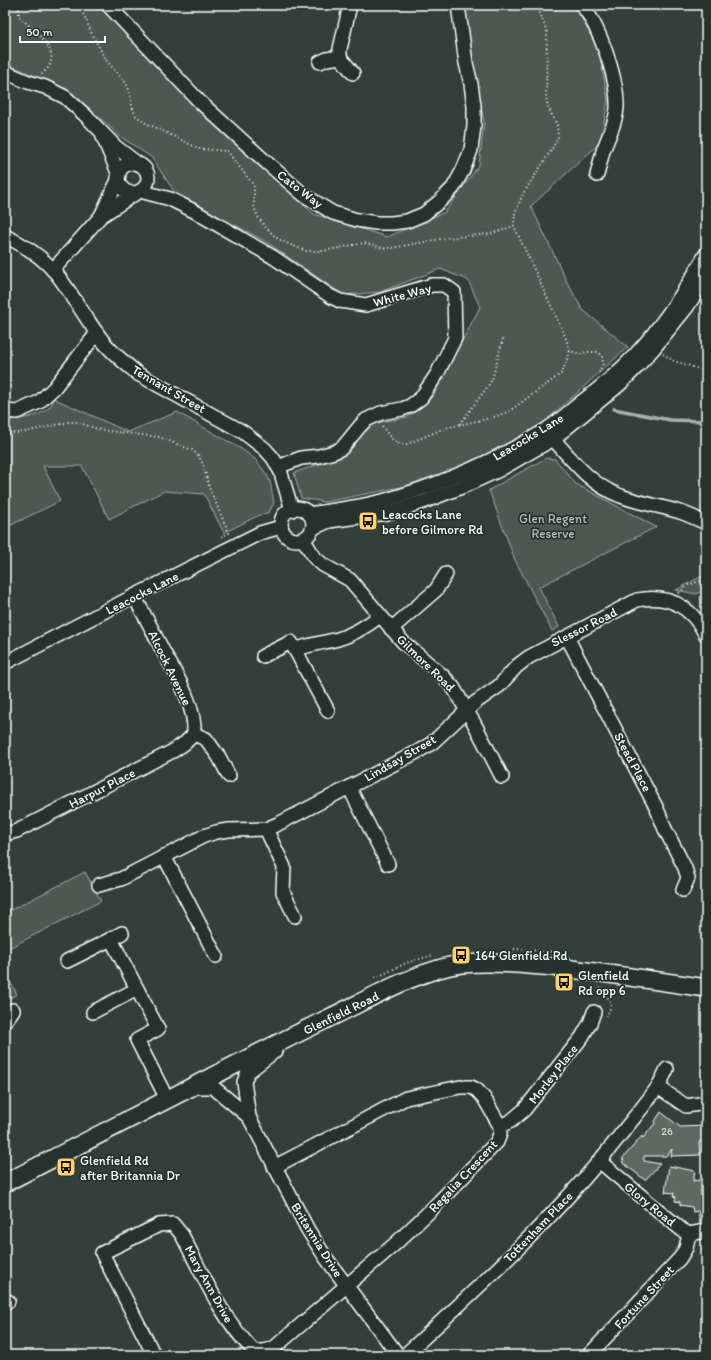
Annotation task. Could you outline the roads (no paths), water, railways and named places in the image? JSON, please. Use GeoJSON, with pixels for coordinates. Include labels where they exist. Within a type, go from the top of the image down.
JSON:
{"type":"FeatureCollection","features":[{"type":"Feature","properties":{"kind":"main road","name":"Glenfield Road"},"geometry":{"type":"LineString","coordinates":[[5,1184],[167,1099],[308,1028],[408,981],[436,970],[460,964],[489,963],[539,966],[612,974],[706,988]]}},
{"type":"Feature","properties":{"kind":"street","name":"Cato Way"},"geometry":{"type":"LineString","coordinates":[[108,5],[200,102],[304,196],[333,213],[357,220],[376,223],[407,221],[424,214],[453,188],[463,170],[471,150],[474,126],[474,106],[458,5]]}},
{"type":"Feature","properties":{"kind":"street"},"geometry":{"type":"LineString","coordinates":[[350,5],[340,49],[340,57],[353,73]]}},
{"type":"Feature","properties":{"kind":"street"},"geometry":{"type":"LineString","coordinates":[[582,5],[595,26],[610,64],[617,109],[597,175]]}},
{"type":"Feature","properties":{"kind":"street"},"geometry":{"type":"LineString","coordinates":[[320,62],[327,59],[340,57]]}},
{"type":"Feature","properties":{"kind":"street"},"geometry":{"type":"LineString","coordinates":[[5,72],[50,89],[65,98],[85,115],[102,133],[145,170],[148,175],[146,184],[138,192],[101,216],[53,270]]}},
{"type":"Feature","properties":{"kind":"street"},"geometry":{"type":"LineString","coordinates":[[102,133],[122,188],[128,192],[138,192]]}},
{"type":"Feature","properties":{"kind":"street"},"geometry":{"type":"LineString","coordinates":[[101,216],[124,167],[138,164]]}},
{"type":"Feature","properties":{"kind":"street","name":"White Way"},"geometry":{"type":"LineString","coordinates":[[148,180],[170,199]]}},
{"type":"Feature","properties":{"kind":"street","name":"White Way"},"geometry":{"type":"LineString","coordinates":[[138,192],[170,199],[194,211],[273,257],[330,296],[340,301],[366,304],[432,286],[444,285],[454,292],[455,338],[437,374],[421,398],[410,406],[402,409],[381,412],[373,416],[360,426],[342,448],[334,452],[319,456],[301,458],[278,467]]}},
{"type":"Feature","properties":{"kind":"street","name":"Tennant Street"},"geometry":{"type":"LineString","coordinates":[[5,236],[37,256],[53,270],[66,286],[97,333],[116,355],[138,374],[243,432],[266,448],[274,458],[278,467],[292,510]]}},
{"type":"Feature","properties":{"kind":"street","name":"Leacocks Lane"},"geometry":{"type":"LineString","coordinates":[[309,514],[385,500],[423,488],[459,475],[549,434],[601,388],[634,356],[657,329],[678,300],[706,254]]}},
{"type":"Feature","properties":{"kind":"street","name":"Leacocks Lane"},"geometry":{"type":"LineString","coordinates":[[312,528],[329,521],[387,513],[423,502],[462,488],[499,470],[619,385],[654,348],[687,307],[706,277]]}},
{"type":"Feature","properties":{"kind":"street"},"geometry":{"type":"LineString","coordinates":[[5,411],[17,412],[39,402],[54,388],[97,333]]}},
{"type":"Feature","properties":{"kind":"street"},"geometry":{"type":"LineString","coordinates":[[549,434],[584,473],[598,484],[619,496],[684,513],[706,523]]}},
{"type":"Feature","properties":{"kind":"street"},"geometry":{"type":"LineString","coordinates":[[299,509],[309,514],[312,520],[312,528],[309,534],[303,539],[291,539],[284,534],[281,523],[284,515],[292,510],[299,509]]}},
{"type":"Feature","properties":{"kind":"street","name":"Leacocks Lane"},"geometry":{"type":"LineString","coordinates":[[5,663],[134,596],[260,534],[282,527]]}},
{"type":"Feature","properties":{"kind":"street","name":"Gilmore Road"},"geometry":{"type":"LineString","coordinates":[[303,539],[315,558],[323,565],[350,580],[403,642],[443,676],[453,687],[467,710],[502,777]]}},
{"type":"Feature","properties":{"kind":"street"},"geometry":{"type":"LineString","coordinates":[[391,629],[436,590],[446,574]]}},
{"type":"Feature","properties":{"kind":"street","name":"Alcock Avenue"},"geometry":{"type":"LineString","coordinates":[[134,596],[182,687],[192,714],[194,734]]}},
{"type":"Feature","properties":{"kind":"street","name":"Slessor Road"},"geometry":{"type":"LineString","coordinates":[[467,710],[499,686],[517,666],[529,657],[637,600],[650,598],[672,601],[691,613],[706,635]]}},
{"type":"Feature","properties":{"kind":"street"},"geometry":{"type":"LineString","coordinates":[[295,650],[339,638],[369,624],[380,616]]}},
{"type":"Feature","properties":{"kind":"street","name":"Stead Place"},"geometry":{"type":"LineString","coordinates":[[567,637],[657,809],[665,829],[685,868],[688,878],[683,890]]}},
{"type":"Feature","properties":{"kind":"street"},"geometry":{"type":"LineString","coordinates":[[263,656],[291,642],[328,711]]}},
{"type":"Feature","properties":{"kind":"street","name":"Lindsay Street"},"geometry":{"type":"LineString","coordinates":[[99,885],[121,879],[204,836],[229,830],[266,829],[417,752],[432,743],[467,710]]}},
{"type":"Feature","properties":{"kind":"street"},"geometry":{"type":"LineString","coordinates":[[194,734],[206,739],[219,757],[229,776]]}},
{"type":"Feature","properties":{"kind":"street","name":"Harpur Place"},"geometry":{"type":"LineString","coordinates":[[5,834],[17,831],[173,752],[194,734]]}},
{"type":"Feature","properties":{"kind":"street","name":"Lindsay Street"},"geometry":{"type":"LineString","coordinates":[[349,788],[388,864]]}},
{"type":"Feature","properties":{"kind":"street"},"geometry":{"type":"LineString","coordinates":[[266,829],[284,867],[284,892],[294,916]]}},
{"type":"Feature","properties":{"kind":"street"},"geometry":{"type":"LineString","coordinates":[[164,856],[216,956]]}},
{"type":"Feature","properties":{"kind":"street"},"geometry":{"type":"LineString","coordinates":[[67,962],[116,936],[137,989],[158,1029],[137,1040],[167,1099]]}},
{"type":"Feature","properties":{"kind":"street"},"geometry":{"type":"LineString","coordinates":[[93,1012],[137,989]]}},
{"type":"Feature","properties":{"kind":"street"},"geometry":{"type":"LineString","coordinates":[[5,1021],[13,1010]]}},
{"type":"Feature","properties":{"kind":"street","name":"Morley Place"},"geometry":{"type":"LineString","coordinates":[[500,1126],[511,1121],[524,1110],[582,1037],[590,1024],[594,1012]]}},
{"type":"Feature","properties":{"kind":"street","name":"Britannia Drive"},"geometry":{"type":"LineString","coordinates":[[308,1028],[259,1062],[248,1072],[244,1082],[249,1117],[308,1230],[346,1286],[398,1355]]}},
{"type":"Feature","properties":{"kind":"street","name":"Tottenham Place"},"geometry":{"type":"LineString","coordinates":[[405,1355],[521,1247],[599,1162],[658,1086],[667,1069]]}},
{"type":"Feature","properties":{"kind":"street"},"geometry":{"type":"LineString","coordinates":[[658,1086],[686,1106],[706,1103]]}},
{"type":"Feature","properties":{"kind":"street","name":"Britannia Drive"},"geometry":{"type":"LineString","coordinates":[[192,1087],[212,1087],[249,1117]]}},
{"type":"Feature","properties":{"kind":"street","name":"Regalia Crescent"},"geometry":{"type":"LineString","coordinates":[[274,1167],[406,1098],[460,1087],[471,1087],[477,1090],[484,1098],[500,1126],[500,1134],[497,1142],[430,1211],[395,1244],[346,1286]]}},
{"type":"Feature","properties":{"kind":"street","name":"Glory Road"},"geometry":{"type":"LineString","coordinates":[[599,1162],[682,1230],[689,1234],[706,1231]]}},
{"type":"Feature","properties":{"kind":"street","name":"Mary Ann Drive"},"geometry":{"type":"LineString","coordinates":[[154,1355],[102,1253],[159,1225],[173,1224],[182,1235],[224,1314],[254,1353],[275,1347],[346,1286]]}},
{"type":"Feature","properties":{"kind":"street","name":"Fortune Street"},"geometry":{"type":"LineString","coordinates":[[589,1355],[680,1258],[686,1248],[689,1234]]}},
{"type":"Feature","properties":{"kind":"waterway"},"geometry":{"type":"LineString","coordinates":[[614,409],[670,420],[706,421]]}},
{"type":"Feature","properties":{"kind":"place","name":"Leacocks Lane before Gilmore Rd"},"geometry":{"type":"Point","coordinates":[368,521]}},
{"type":"Feature","properties":{"kind":"place","name":"164 Glenfield Rd"},"geometry":{"type":"Point","coordinates":[461,955]}},
{"type":"Feature","properties":{"kind":"place","name":"Glenfield Rd opp 6"},"geometry":{"type":"Point","coordinates":[564,982]}},
{"type":"Feature","properties":{"kind":"place","name":"Glenfield Rd after Britannia Dr"},"geometry":{"type":"Point","coordinates":[66,1167]}},
{"type":"Feature","properties":{"kind":"park label","name":"Glen Regent Reserve"},"geometry":{"type":"Point","coordinates":[553,526]}}]}
